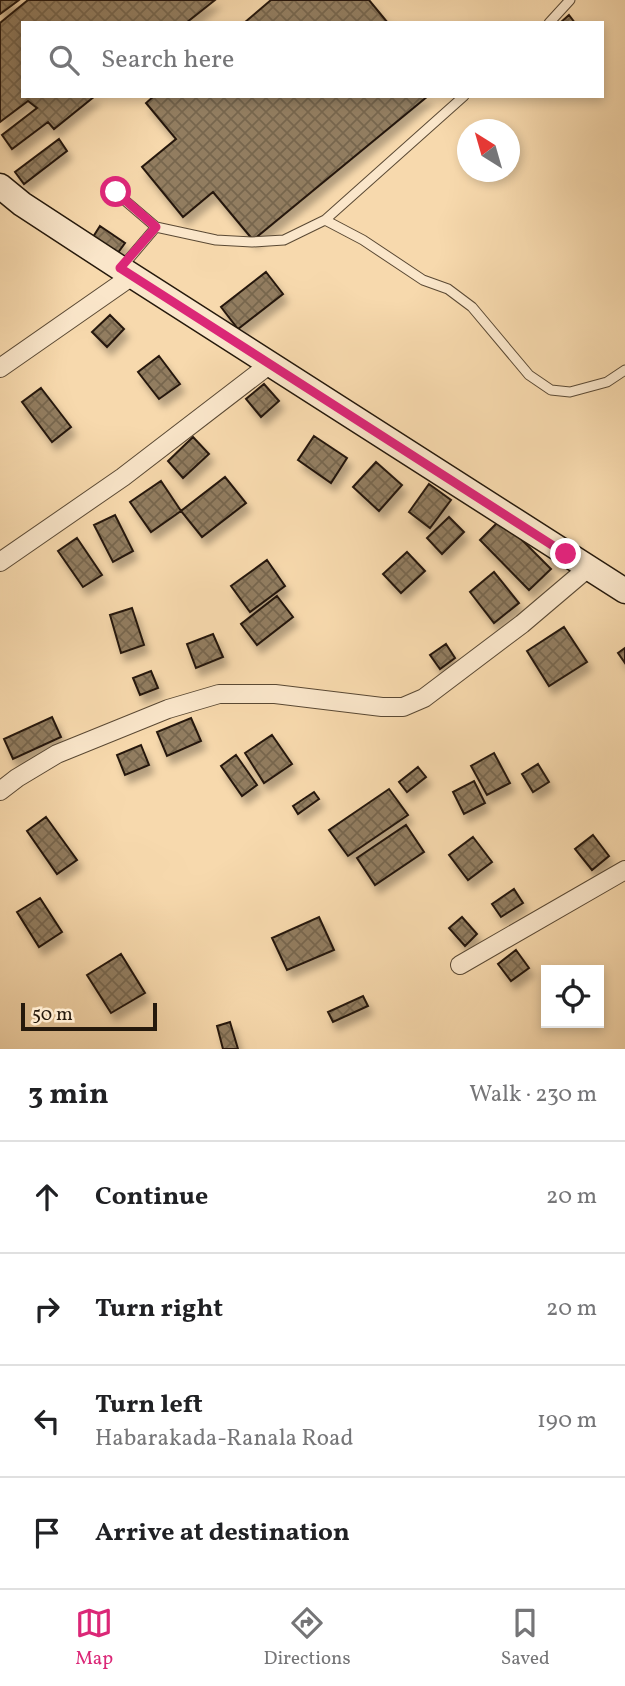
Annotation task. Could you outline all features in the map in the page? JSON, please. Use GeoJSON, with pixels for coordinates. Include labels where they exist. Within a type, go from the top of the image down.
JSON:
{"type":"FeatureCollection","features":[{"type":"Feature","properties":{"kind":"main road"},"geometry":{"type":"LineString","coordinates":[[0,186],[22,204],[126,272],[625,591]]}},
{"type":"Feature","properties":{"kind":"street"},"geometry":{"type":"LineString","coordinates":[[0,368],[126,272]]}},
{"type":"Feature","properties":{"kind":"street"},"geometry":{"type":"LineString","coordinates":[[0,562],[123,477],[270,364]]}},
{"type":"Feature","properties":{"kind":"street"},"geometry":{"type":"LineString","coordinates":[[0,791],[57,754],[168,709],[219,694],[275,694],[382,707],[403,707],[424,698],[446,682],[522,624],[588,568]]}},
{"type":"Feature","properties":{"kind":"street"},"geometry":{"type":"LineString","coordinates":[[460,965],[625,870]]}},
{"type":"Feature","properties":{"kind":"lane"},"geometry":{"type":"LineString","coordinates":[[551,21],[570,0]]}},
{"type":"Feature","properties":{"kind":"lane"},"geometry":{"type":"LineString","coordinates":[[116,192],[156,227],[216,240],[284,240],[324,220],[462,98]]}},
{"type":"Feature","properties":{"kind":"lane"},"geometry":{"type":"LineString","coordinates":[[324,220],[363,240],[423,280],[448,289],[472,307],[529,375],[551,390],[570,392],[607,382],[625,370]]}},
{"type":"Feature","properties":{"kind":"lane"},"geometry":{"type":"LineString","coordinates":[[126,272],[156,227]]}},
{"type":"Feature","properties":{"kind":"building"},"geometry":{"type":"Polygon","coordinates":[[[0,0],[19,0],[0,14],[0,0]]]}},
{"type":"Feature","properties":{"kind":"building"},"geometry":{"type":"Polygon","coordinates":[[[28,0],[215,0],[189,21],[21,21],[21,98],[93,98],[54,129],[48,122],[12,149],[2,135],[37,108],[28,101],[0,122],[0,23],[28,0]]]}},
{"type":"Feature","properties":{"kind":"building"},"geometry":{"type":"Polygon","coordinates":[[[271,0],[369,0],[386,21],[246,21],[271,0]]]}},
{"type":"Feature","properties":{"kind":"building"},"geometry":{"type":"Polygon","coordinates":[[[569,15],[574,21],[562,21],[569,15]]]}},
{"type":"Feature","properties":{"kind":"building"},"geometry":{"type":"Polygon","coordinates":[[[152,98],[426,98],[253,240],[213,192],[183,217],[142,167],[176,139],[146,103],[152,98]]]}},
{"type":"Feature","properties":{"kind":"building"},"geometry":{"type":"Polygon","coordinates":[[[59,139],[67,151],[24,184],[15,172],[59,139]]]}},
{"type":"Feature","properties":{"kind":"building"},"geometry":{"type":"Polygon","coordinates":[[[100,226],[125,243],[117,254],[93,237],[100,226]]]}},
{"type":"Feature","properties":{"kind":"building"},"geometry":{"type":"Polygon","coordinates":[[[266,272],[283,294],[238,329],[221,307],[266,272]]]}},
{"type":"Feature","properties":{"kind":"building"},"geometry":{"type":"Polygon","coordinates":[[[110,315],[124,329],[107,347],[92,332],[110,315]]]}},
{"type":"Feature","properties":{"kind":"building"},"geometry":{"type":"Polygon","coordinates":[[[159,356],[180,384],[159,399],[138,372],[159,356]]]}},
{"type":"Feature","properties":{"kind":"building"},"geometry":{"type":"Polygon","coordinates":[[[264,384],[279,401],[261,417],[246,399],[264,384]]]}},
{"type":"Feature","properties":{"kind":"building"},"geometry":{"type":"Polygon","coordinates":[[[41,388],[71,427],[52,442],[22,402],[41,388]]]}},
{"type":"Feature","properties":{"kind":"building"},"geometry":{"type":"Polygon","coordinates":[[[314,436],[347,458],[331,483],[298,460],[314,436]]]}},
{"type":"Feature","properties":{"kind":"building"},"geometry":{"type":"Polygon","coordinates":[[[193,437],[209,454],[183,478],[168,461],[193,437]]]}},
{"type":"Feature","properties":{"kind":"building"},"geometry":{"type":"Polygon","coordinates":[[[376,462],[402,485],[379,511],[353,487],[376,462]]]}},
{"type":"Feature","properties":{"kind":"building"},"geometry":{"type":"Polygon","coordinates":[[[225,477],[246,503],[202,537],[181,511],[225,477]]]}},
{"type":"Feature","properties":{"kind":"building"},"geometry":{"type":"Polygon","coordinates":[[[161,481],[181,511],[151,532],[130,502],[161,481]]]}},
{"type":"Feature","properties":{"kind":"building"},"geometry":{"type":"Polygon","coordinates":[[[429,484],[451,500],[430,528],[409,512],[429,484]]]}},
{"type":"Feature","properties":{"kind":"building"},"geometry":{"type":"Polygon","coordinates":[[[115,515],[133,551],[113,562],[94,525],[115,515]]]}},
{"type":"Feature","properties":{"kind":"building"},"geometry":{"type":"Polygon","coordinates":[[[449,517],[464,532],[442,554],[427,538],[449,517]]]}},
{"type":"Feature","properties":{"kind":"building"},"geometry":{"type":"Polygon","coordinates":[[[501,519],[551,569],[529,590],[480,540],[501,519]]]}},
{"type":"Feature","properties":{"kind":"building"},"geometry":{"type":"Polygon","coordinates":[[[77,538],[102,575],[83,587],[58,551],[77,538]]]}},
{"type":"Feature","properties":{"kind":"building"},"geometry":{"type":"Polygon","coordinates":[[[407,552],[425,571],[401,593],[383,574],[407,552]]]}},
{"type":"Feature","properties":{"kind":"building"},"geometry":{"type":"Polygon","coordinates":[[[267,560],[285,586],[250,612],[231,586],[267,560]]]}},
{"type":"Feature","properties":{"kind":"building"},"geometry":{"type":"Polygon","coordinates":[[[494,572],[519,603],[494,623],[470,592],[494,572]]]}},
{"type":"Feature","properties":{"kind":"building"},"geometry":{"type":"Polygon","coordinates":[[[277,596],[293,617],[257,645],[241,624],[277,596]]]}},
{"type":"Feature","properties":{"kind":"building"},"geometry":{"type":"Polygon","coordinates":[[[132,608],[144,645],[121,653],[110,615],[132,608]]]}},
{"type":"Feature","properties":{"kind":"building"},"geometry":{"type":"Polygon","coordinates":[[[564,627],[587,662],[549,686],[527,651],[564,627]]]}},
{"type":"Feature","properties":{"kind":"building"},"geometry":{"type":"Polygon","coordinates":[[[213,634],[223,657],[196,668],[187,644],[213,634]]]}},
{"type":"Feature","properties":{"kind":"building"},"geometry":{"type":"Polygon","coordinates":[[[446,644],[455,658],[440,669],[430,655],[446,644]]]}},
{"type":"Feature","properties":{"kind":"building"},"geometry":{"type":"Polygon","coordinates":[[[625,648],[625,663],[618,653],[625,648]]]}},
{"type":"Feature","properties":{"kind":"building"},"geometry":{"type":"Polygon","coordinates":[[[151,671],[158,688],[140,695],[133,678],[151,671]]]}},
{"type":"Feature","properties":{"kind":"building"},"geometry":{"type":"Polygon","coordinates":[[[52,717],[61,737],[13,759],[4,739],[52,717]]]}},
{"type":"Feature","properties":{"kind":"building"},"geometry":{"type":"Polygon","coordinates":[[[191,718],[201,741],[167,756],[157,732],[191,718]]]}},
{"type":"Feature","properties":{"kind":"building"},"geometry":{"type":"Polygon","coordinates":[[[272,735],[292,764],[264,783],[245,753],[272,735]]]}},
{"type":"Feature","properties":{"kind":"building"},"geometry":{"type":"Polygon","coordinates":[[[141,745],[149,765],[125,775],[117,755],[141,745]]]}},
{"type":"Feature","properties":{"kind":"building"},"geometry":{"type":"Polygon","coordinates":[[[494,753],[510,783],[487,795],[471,766],[494,753]]]}},
{"type":"Feature","properties":{"kind":"building"},"geometry":{"type":"Polygon","coordinates":[[[236,755],[257,785],[242,796],[221,766],[236,755]]]}},
{"type":"Feature","properties":{"kind":"building"},"geometry":{"type":"Polygon","coordinates":[[[538,764],[549,782],[533,792],[522,774],[538,764]]]}},
{"type":"Feature","properties":{"kind":"building"},"geometry":{"type":"Polygon","coordinates":[[[418,767],[426,777],[407,792],[399,782],[418,767]]]}},
{"type":"Feature","properties":{"kind":"building"},"geometry":{"type":"Polygon","coordinates":[[[474,781],[485,803],[464,814],[453,792],[474,781]]]}},
{"type":"Feature","properties":{"kind":"building"},"geometry":{"type":"Polygon","coordinates":[[[389,789],[408,815],[348,856],[329,830],[389,789]]]}},
{"type":"Feature","properties":{"kind":"building"},"geometry":{"type":"Polygon","coordinates":[[[314,792],[319,799],[298,814],[293,806],[314,792]]]}},
{"type":"Feature","properties":{"kind":"building"},"geometry":{"type":"Polygon","coordinates":[[[46,817],[77,860],[57,874],[27,831],[46,817]]]}},
{"type":"Feature","properties":{"kind":"building"},"geometry":{"type":"Polygon","coordinates":[[[406,825],[424,852],[375,885],[357,858],[406,825]]]}},
{"type":"Feature","properties":{"kind":"building"},"geometry":{"type":"Polygon","coordinates":[[[593,835],[609,856],[592,870],[575,849],[593,835]]]}},
{"type":"Feature","properties":{"kind":"building"},"geometry":{"type":"Polygon","coordinates":[[[473,837],[492,862],[468,880],[449,855],[473,837]]]}},
{"type":"Feature","properties":{"kind":"building"},"geometry":{"type":"Polygon","coordinates":[[[514,889],[523,903],[501,917],[492,904],[514,889]]]}},
{"type":"Feature","properties":{"kind":"building"},"geometry":{"type":"Polygon","coordinates":[[[40,898],[62,932],[39,947],[17,912],[40,898]]]}},
{"type":"Feature","properties":{"kind":"building"},"geometry":{"type":"Polygon","coordinates":[[[319,917],[334,950],[287,970],[272,938],[319,917]]]}},
{"type":"Feature","properties":{"kind":"building"},"geometry":{"type":"Polygon","coordinates":[[[462,917],[477,934],[465,946],[449,928],[462,917]]]}},
{"type":"Feature","properties":{"kind":"building"},"geometry":{"type":"Polygon","coordinates":[[[516,950],[529,968],[511,981],[498,964],[516,950]]]}},
{"type":"Feature","properties":{"kind":"building"},"geometry":{"type":"Polygon","coordinates":[[[121,954],[145,993],[111,1013],[87,975],[121,954]]]}},
{"type":"Feature","properties":{"kind":"building"},"geometry":{"type":"Polygon","coordinates":[[[363,996],[368,1006],[333,1022],[328,1012],[363,996]]]}},
{"type":"Feature","properties":{"kind":"building"},"geometry":{"type":"Polygon","coordinates":[[[230,1022],[238,1049],[223,1049],[217,1026],[230,1022]]]}},
{"type":"Feature","properties":{"kind":"route"},"geometry":{"type":"LineString","coordinates":[[116,192],[156,227],[120,268],[566,554]]}}]}
